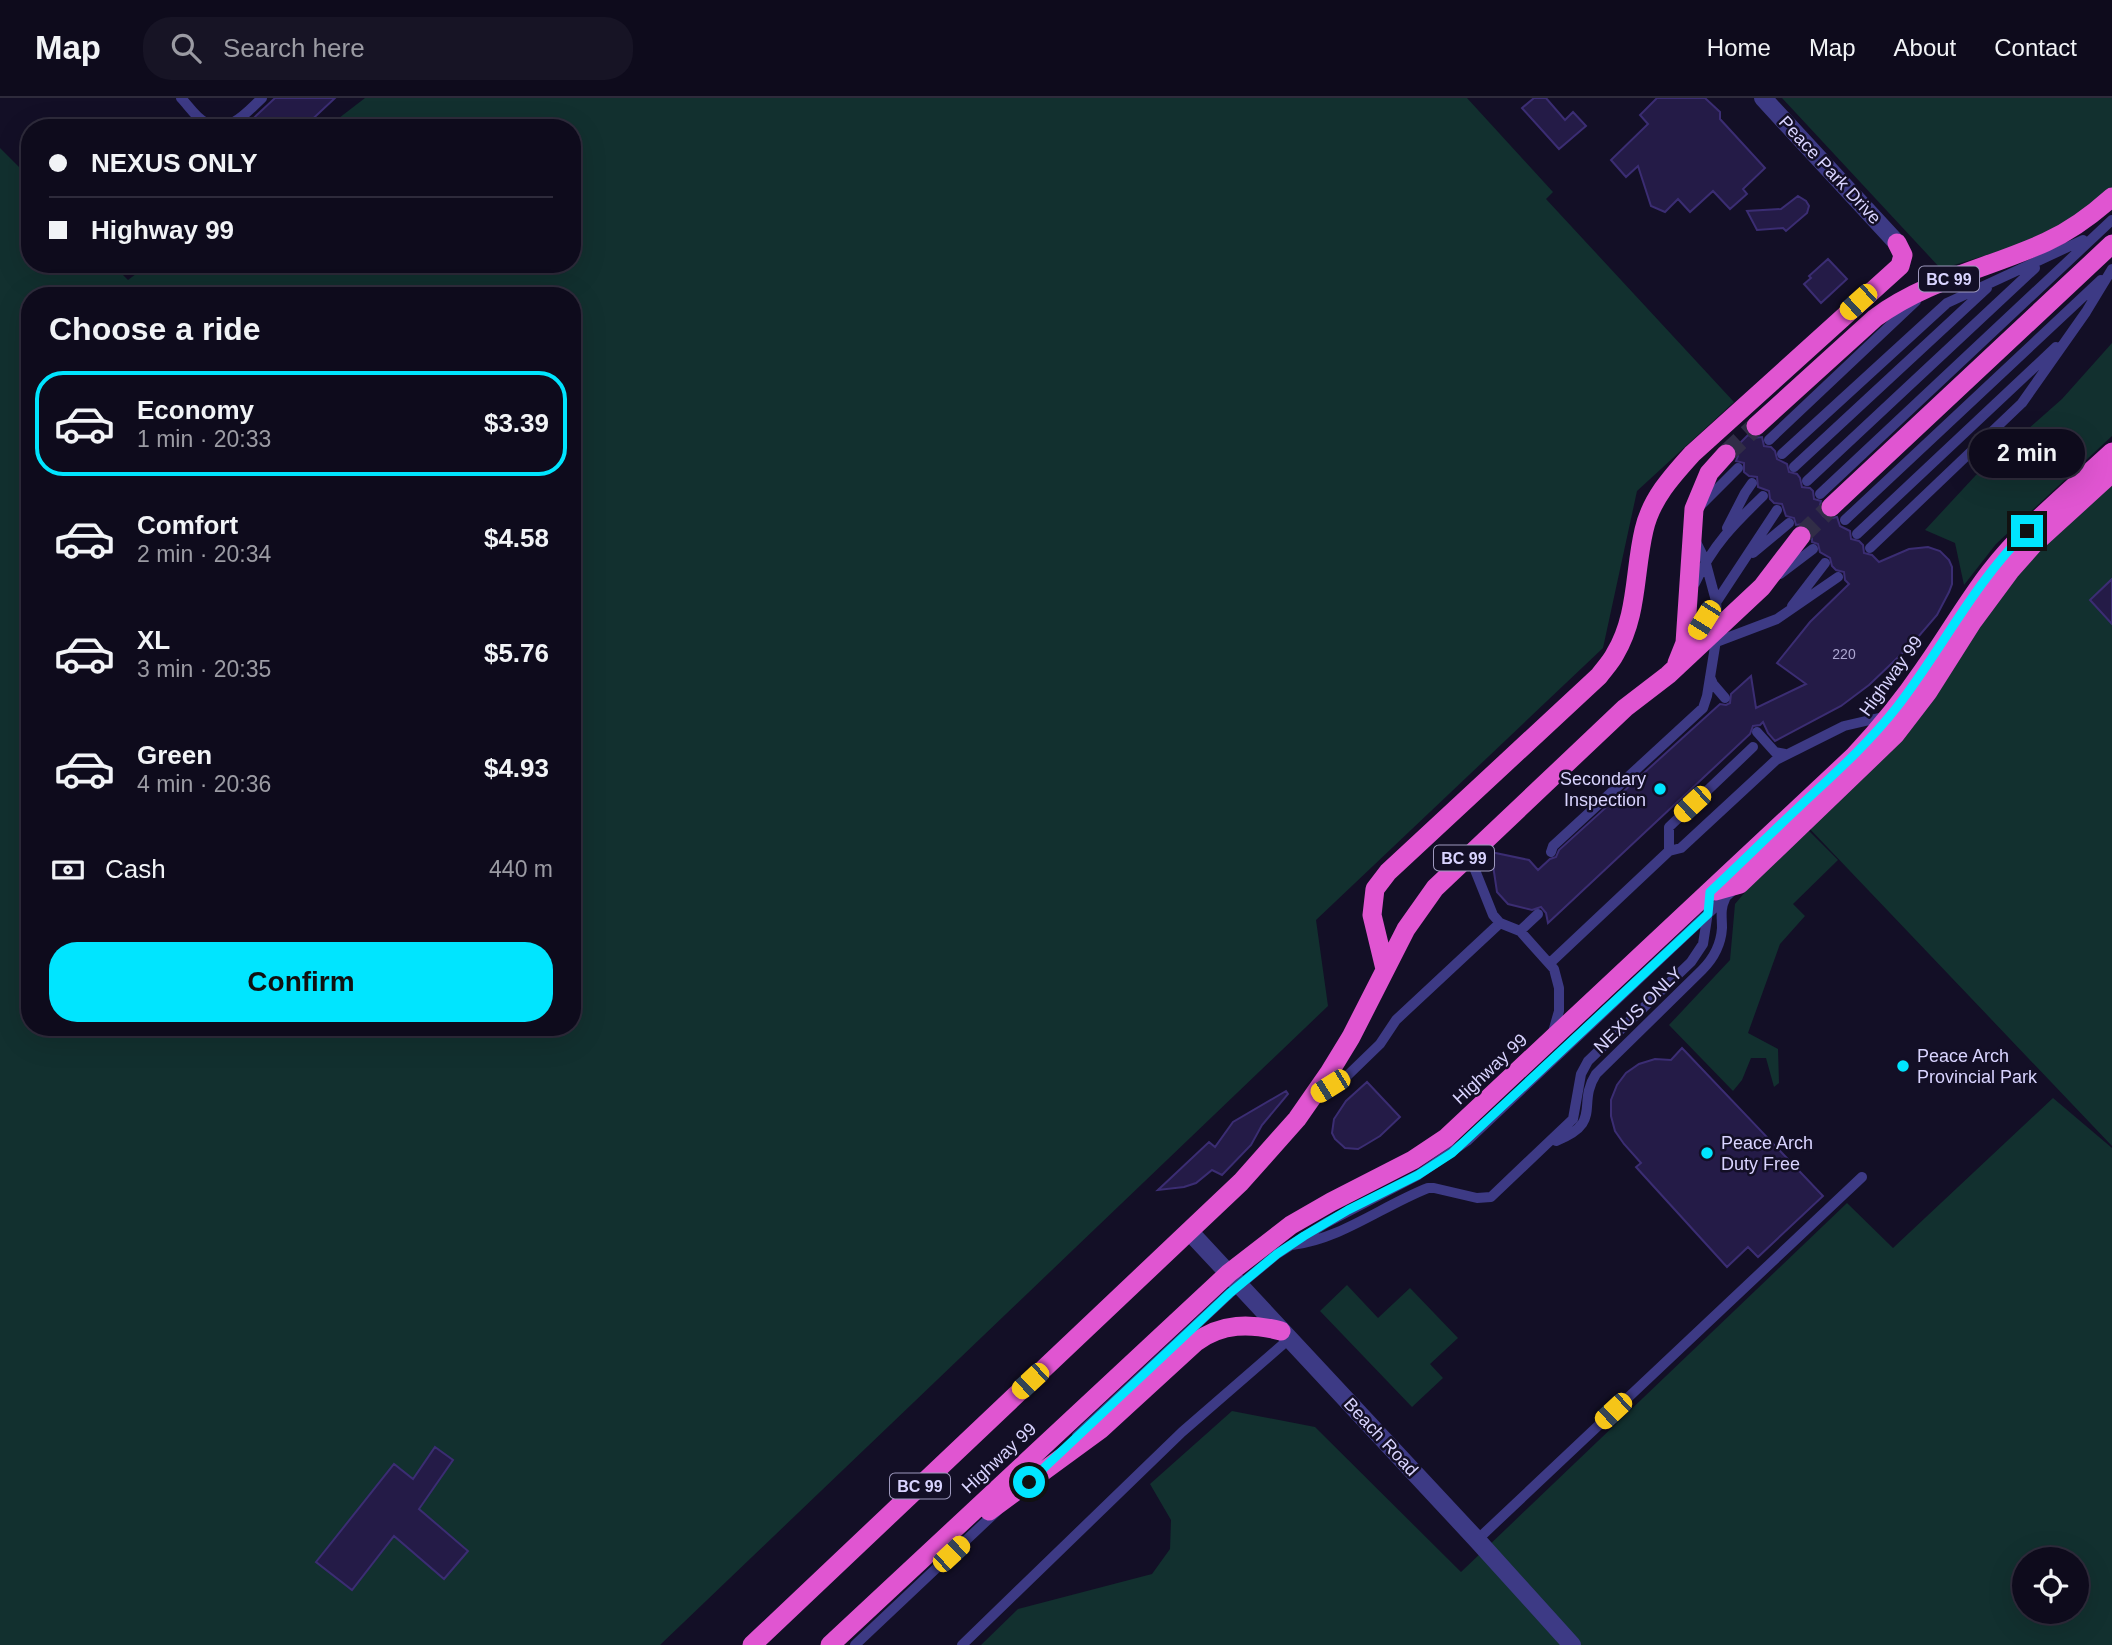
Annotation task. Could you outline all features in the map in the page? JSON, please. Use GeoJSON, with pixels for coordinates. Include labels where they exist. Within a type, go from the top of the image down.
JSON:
{"type":"FeatureCollection","features":[{"type":"Feature","properties":{"kind":"highway","name":"BC 99"},"geometry":{"type":"LineString","coordinates":[[1762,433],[1875,317],[1907,297],[1954,276],[2048,241],[2084,219],[2112,197]]}},
{"type":"Feature","properties":{"kind":"highway"},"geometry":{"type":"LineString","coordinates":[[1385,969],[1372,915],[1375,889],[1388,872],[1599,676],[1615,654],[1632,613],[1644,528],[1652,506],[1666,483],[1692,454],[1900,266],[1903,255],[1898,243]]}},
{"type":"Feature","properties":{"kind":"highway"},"geometry":{"type":"LineString","coordinates":[[1832,507],[2112,244]]}},
{"type":"Feature","properties":{"kind":"highway","name":"Highway 99"},"geometry":{"type":"LineString","coordinates":[[830,1645],[1234,1279],[1251,1255],[1311,1213],[1432,1148],[1544,1047],[1854,756],[1898,706],[1993,568],[2015,543],[2112,452]]}},
{"type":"Feature","properties":{"kind":"highway"},"geometry":{"type":"LineString","coordinates":[[1685,657],[1691,527],[1709,473],[1732,461]]}},
{"type":"Feature","properties":{"kind":"highway","name":"BC 99"},"geometry":{"type":"LineString","coordinates":[[1710,892],[1735,888],[1895,735],[2010,571],[2033,545],[2112,473]]}},
{"type":"Feature","properties":{"kind":"highway","name":"BC 99"},"geometry":{"type":"LineString","coordinates":[[1189,1231],[1267,1154],[1313,1096],[1351,1037],[1406,929],[1429,895],[1476,847],[1625,708],[1668,675],[1685,657],[1717,635],[1762,587],[1801,536]]}},
{"type":"Feature","properties":{"kind":"highway","name":"Highway 99"},"geometry":{"type":"LineString","coordinates":[[752,1645],[1189,1231]]}},
{"type":"Feature","properties":{"kind":"highway"},"geometry":{"type":"LineString","coordinates":[[923,1558],[1101,1429],[1211,1331],[1241,1325],[1260,1325],[1285,1335]]}},
{"type":"Feature","properties":{"kind":"street","name":"Peace Park Drive"},"geometry":{"type":"LineString","coordinates":[[1763,98],[1898,243]]}},
{"type":"Feature","properties":{"kind":"street","name":"Beach Road"},"geometry":{"type":"LineString","coordinates":[[1189,1231],[1572,1645]]}},
{"type":"Feature","properties":{"kind":"lane"},"geometry":{"type":"LineString","coordinates":[[181,98],[201,119]]}},
{"type":"Feature","properties":{"kind":"lane"},"geometry":{"type":"LineString","coordinates":[[240,119],[262,98]]}},
{"type":"Feature","properties":{"kind":"lane"},"geometry":{"type":"LineString","coordinates":[[1807,481],[2026,276],[2056,254],[2108,223]]}},
{"type":"Feature","properties":{"kind":"lane"},"geometry":{"type":"LineString","coordinates":[[1855,485],[2108,223]]}},
{"type":"Feature","properties":{"kind":"lane"},"geometry":{"type":"LineString","coordinates":[[1782,454],[1937,310],[1956,298],[2056,254]]}},
{"type":"Feature","properties":{"kind":"lane"},"geometry":{"type":"LineString","coordinates":[[1855,485],[2094,287],[2112,267]]}},
{"type":"Feature","properties":{"kind":"lane"},"geometry":{"type":"LineString","coordinates":[[1870,548],[2011,415],[2032,391],[2086,312],[2112,267]]}},
{"type":"Feature","properties":{"kind":"lane"},"geometry":{"type":"LineString","coordinates":[[1794,467],[1976,297],[2011,274]]}},
{"type":"Feature","properties":{"kind":"lane"},"geometry":{"type":"LineString","coordinates":[[1857,534],[2058,346],[2086,312]]}},
{"type":"Feature","properties":{"kind":"lane"},"geometry":{"type":"LineString","coordinates":[[1722,538],[1752,483]]}},
{"type":"Feature","properties":{"kind":"lane"},"geometry":{"type":"LineString","coordinates":[[1689,600],[1705,560],[1722,538],[1763,496]]}},
{"type":"Feature","properties":{"kind":"lane"},"geometry":{"type":"LineString","coordinates":[[1685,657],[1716,601],[1777,510]]}},
{"type":"Feature","properties":{"kind":"lane"},"geometry":{"type":"LineString","coordinates":[[1551,852],[1553,846],[1703,708],[1717,635],[1716,601],[1705,560],[1691,527]]}},
{"type":"Feature","properties":{"kind":"lane"},"geometry":{"type":"LineString","coordinates":[[1745,561],[1801,536]]}},
{"type":"Feature","properties":{"kind":"lane"},"geometry":{"type":"LineString","coordinates":[[1785,614],[1825,563]]}},
{"type":"Feature","properties":{"kind":"lane"},"geometry":{"type":"LineString","coordinates":[[1717,635],[1768,624],[1838,577]]}},
{"type":"Feature","properties":{"kind":"lane"},"geometry":{"type":"LineString","coordinates":[[1710,676],[1725,698]]}},
{"type":"Feature","properties":{"kind":"lane"},"geometry":{"type":"LineString","coordinates":[[1550,963],[1670,851],[1681,848],[1785,754],[1810,745],[1844,726],[1878,719],[1898,706]]}},
{"type":"Feature","properties":{"kind":"lane"},"geometry":{"type":"LineString","coordinates":[[1757,732],[1775,752],[1785,754]]}},
{"type":"Feature","properties":{"kind":"lane"},"geometry":{"type":"LineString","coordinates":[[1670,851],[1669,827],[1753,747]]}},
{"type":"Feature","properties":{"kind":"lane"},"geometry":{"type":"LineString","coordinates":[[1476,847],[1473,852],[1473,865],[1493,915],[1500,923],[1520,931],[1550,963],[1558,978],[1559,1011],[1553,1031],[1544,1047]]}},
{"type":"Feature","properties":{"kind":"lane","name":"NEXUS ONLY"},"geometry":{"type":"LineString","coordinates":[[855,1645],[1029,1482],[1234,1279],[1348,1210],[1418,1175],[1459,1147],[1735,888]]}},
{"type":"Feature","properties":{"kind":"lane","name":"NEXUS ONLY"},"geometry":{"type":"LineString","coordinates":[[1556,1141],[1571,1135],[1582,1126],[1587,1114],[1591,1083],[1596,1073],[1713,957],[1721,934],[1722,905],[1735,888]]}},
{"type":"Feature","properties":{"kind":"lane"},"geometry":{"type":"LineString","coordinates":[[1251,1255],[1330,1236],[1428,1188],[1490,1198],[1573,1119],[1584,1068],[1691,962],[1703,944],[1710,892]]}},
{"type":"Feature","properties":{"kind":"lane"},"geometry":{"type":"LineString","coordinates":[[1520,931],[1538,914]]}},
{"type":"Feature","properties":{"kind":"lane"},"geometry":{"type":"LineString","coordinates":[[1313,1096],[1347,1076],[1381,1044],[1396,1020],[1500,923]]}},
{"type":"Feature","properties":{"kind":"lane"},"geometry":{"type":"LineString","coordinates":[[1477,1540],[1862,1177]]}},
{"type":"Feature","properties":{"kind":"lane"},"geometry":{"type":"LineString","coordinates":[[962,1645],[1285,1335]]}},
{"type":"Feature","properties":{"kind":"green space"},"geometry":{"type":"Polygon","coordinates":[[[365,98],[1467,98],[1553,192],[1546,199],[1734,402],[1637,491],[1603,648],[1316,920],[1328,1006],[660,1645],[0,1645],[0,148],[21,169],[21,273],[121,273],[128,280],[137,273],[581,273],[581,119],[338,119],[365,98]]]}},
{"type":"Feature","properties":{"kind":"green space"},"geometry":{"type":"Polygon","coordinates":[[[1782,98],[2112,98],[2112,188],[2071,220],[2013,247],[1941,269],[1782,98]]]}},
{"type":"Feature","properties":{"kind":"green space"},"geometry":{"type":"Polygon","coordinates":[[[2112,343],[2112,436],[1996,544],[1964,585],[1955,543],[1925,530],[1976,475],[2062,399],[2112,343]]]}},
{"type":"Feature","properties":{"kind":"green space"},"geometry":{"type":"Polygon","coordinates":[[[2112,482],[2112,1146],[1809,828],[2022,568],[2112,482]]]}},
{"type":"Feature","properties":{"kind":"green space"},"geometry":{"type":"Polygon","coordinates":[[[1807,829],[1838,860],[1793,904],[1805,916],[1780,944],[1748,1033],[1778,1049],[1779,1083],[1774,1087],[1766,1058],[1751,1058],[1742,1080],[1733,1091],[1669,1025],[1730,960],[1735,904],[1762,872],[1807,829]]]}},
{"type":"Feature","properties":{"kind":"green space"},"geometry":{"type":"Polygon","coordinates":[[[2053,1098],[2112,1148],[2112,1645],[981,1645],[1018,1609],[1152,1574],[1170,1549],[1171,1520],[1150,1484],[1232,1411],[1315,1427],[1461,1572],[1847,1203],[1893,1248],[2053,1098]]]}},
{"type":"Feature","properties":{"kind":"green space"},"geometry":{"type":"Polygon","coordinates":[[[1347,1285],[1378,1318],[1410,1288],[1458,1338],[1430,1364],[1443,1378],[1412,1407],[1320,1311],[1347,1285]]]}},
{"type":"Feature","properties":{"kind":"building"},"geometry":{"type":"Polygon","coordinates":[[[275,98],[335,98],[313,119],[253,119],[275,98]]]}},
{"type":"Feature","properties":{"kind":"building"},"geometry":{"type":"Polygon","coordinates":[[[1534,98],[1546,98],[1565,120],[1573,112],[1586,126],[1559,149],[1522,108],[1534,98]]]}},
{"type":"Feature","properties":{"kind":"building"},"geometry":{"type":"Polygon","coordinates":[[[1657,98],[1705,98],[1720,112],[1720,119],[1765,168],[1743,189],[1747,194],[1730,209],[1713,191],[1690,212],[1678,199],[1665,212],[1651,206],[1638,166],[1626,177],[1611,160],[1648,124],[1640,115],[1657,98]]]}},
{"type":"Feature","properties":{"kind":"building"},"geometry":{"type":"Polygon","coordinates":[[[1798,196],[1809,206],[1807,213],[1786,231],[1783,228],[1757,230],[1747,211],[1781,209],[1798,196]]]}},
{"type":"Feature","properties":{"kind":"building"},"geometry":{"type":"Polygon","coordinates":[[[1828,259],[1847,279],[1821,303],[1804,284],[1828,259]]]}},
{"type":"Feature","properties":{"kind":"building"},"geometry":{"type":"Polygon","coordinates":[[[1748,435],[1753,438],[1762,437],[1764,446],[1771,447],[1777,459],[1787,464],[1789,472],[1797,474],[1802,487],[1810,488],[1814,499],[1821,501],[1819,509],[1823,516],[1828,519],[1837,517],[1840,526],[1850,531],[1851,539],[1863,545],[1864,553],[1872,555],[1879,562],[1909,549],[1928,547],[1940,551],[1952,567],[1949,592],[1937,615],[1912,644],[1869,685],[1841,706],[1775,741],[1763,722],[1753,726],[1750,734],[1548,923],[1546,913],[1541,907],[1532,910],[1508,904],[1497,892],[1491,852],[1529,860],[1538,870],[1556,857],[1559,850],[1720,704],[1730,703],[1731,694],[1751,676],[1756,708],[1806,684],[1777,663],[1810,622],[1849,584],[1845,580],[1844,572],[1836,570],[1830,558],[1820,552],[1818,544],[1812,542],[1809,527],[1796,525],[1794,518],[1786,516],[1782,504],[1774,503],[1770,499],[1769,491],[1758,487],[1757,477],[1749,476],[1744,472],[1744,463],[1736,461],[1736,447],[1748,435]]]}},
{"type":"Feature","properties":{"kind":"building"},"geometry":{"type":"Polygon","coordinates":[[[2112,579],[2112,624],[2090,600],[2112,579]]]}},
{"type":"Feature","properties":{"kind":"building","name":"Peace Arch Duty Free"},"geometry":{"type":"Polygon","coordinates":[[[1682,1048],[1823,1196],[1758,1257],[1748,1247],[1727,1267],[1636,1167],[1641,1163],[1615,1131],[1611,1116],[1611,1100],[1626,1073],[1639,1064],[1655,1059],[1671,1060],[1682,1048]]]}},
{"type":"Feature","properties":{"kind":"building"},"geometry":{"type":"Polygon","coordinates":[[[1367,1082],[1400,1117],[1380,1136],[1358,1149],[1345,1148],[1332,1133],[1334,1119],[1346,1101],[1367,1082]]]}},
{"type":"Feature","properties":{"kind":"building"},"geometry":{"type":"Polygon","coordinates":[[[1286,1091],[1288,1094],[1262,1125],[1251,1145],[1222,1175],[1212,1170],[1196,1183],[1158,1190],[1209,1142],[1215,1147],[1233,1122],[1286,1091]]]}},
{"type":"Feature","properties":{"kind":"building"},"geometry":{"type":"Polygon","coordinates":[[[435,1447],[453,1460],[419,1509],[468,1551],[444,1579],[394,1536],[352,1590],[316,1562],[394,1464],[413,1479],[435,1447]]]}},
{"type":"Feature","properties":{"kind":"tunnel"},"geometry":{"type":"LineString","coordinates":[[1726,454],[1756,426]]}},
{"type":"Feature","properties":{"kind":"tunnel"},"geometry":{"type":"LineString","coordinates":[[1801,536],[1831,507]]}},
{"type":"Feature","properties":{"kind":"place","name":"Secondary Inspection"},"geometry":{"type":"Point","coordinates":[1660,789]}},
{"type":"Feature","properties":{"kind":"place","name":"Peace Arch Provincial Park"},"geometry":{"type":"Point","coordinates":[1903,1066]}},
{"type":"Feature","properties":{"kind":"place","name":"Peace Arch Duty Free"},"geometry":{"type":"Point","coordinates":[1707,1153]}},
{"type":"Feature","properties":{"kind":"route"},"geometry":{"type":"LineString","coordinates":[[1029,1482],[1259,1268],[1290,1245],[1348,1210],[1434,1166],[1467,1141],[1708,914],[1710,892],[1879,729],[1926,667],[1972,595],[2027,531]]}}]}
